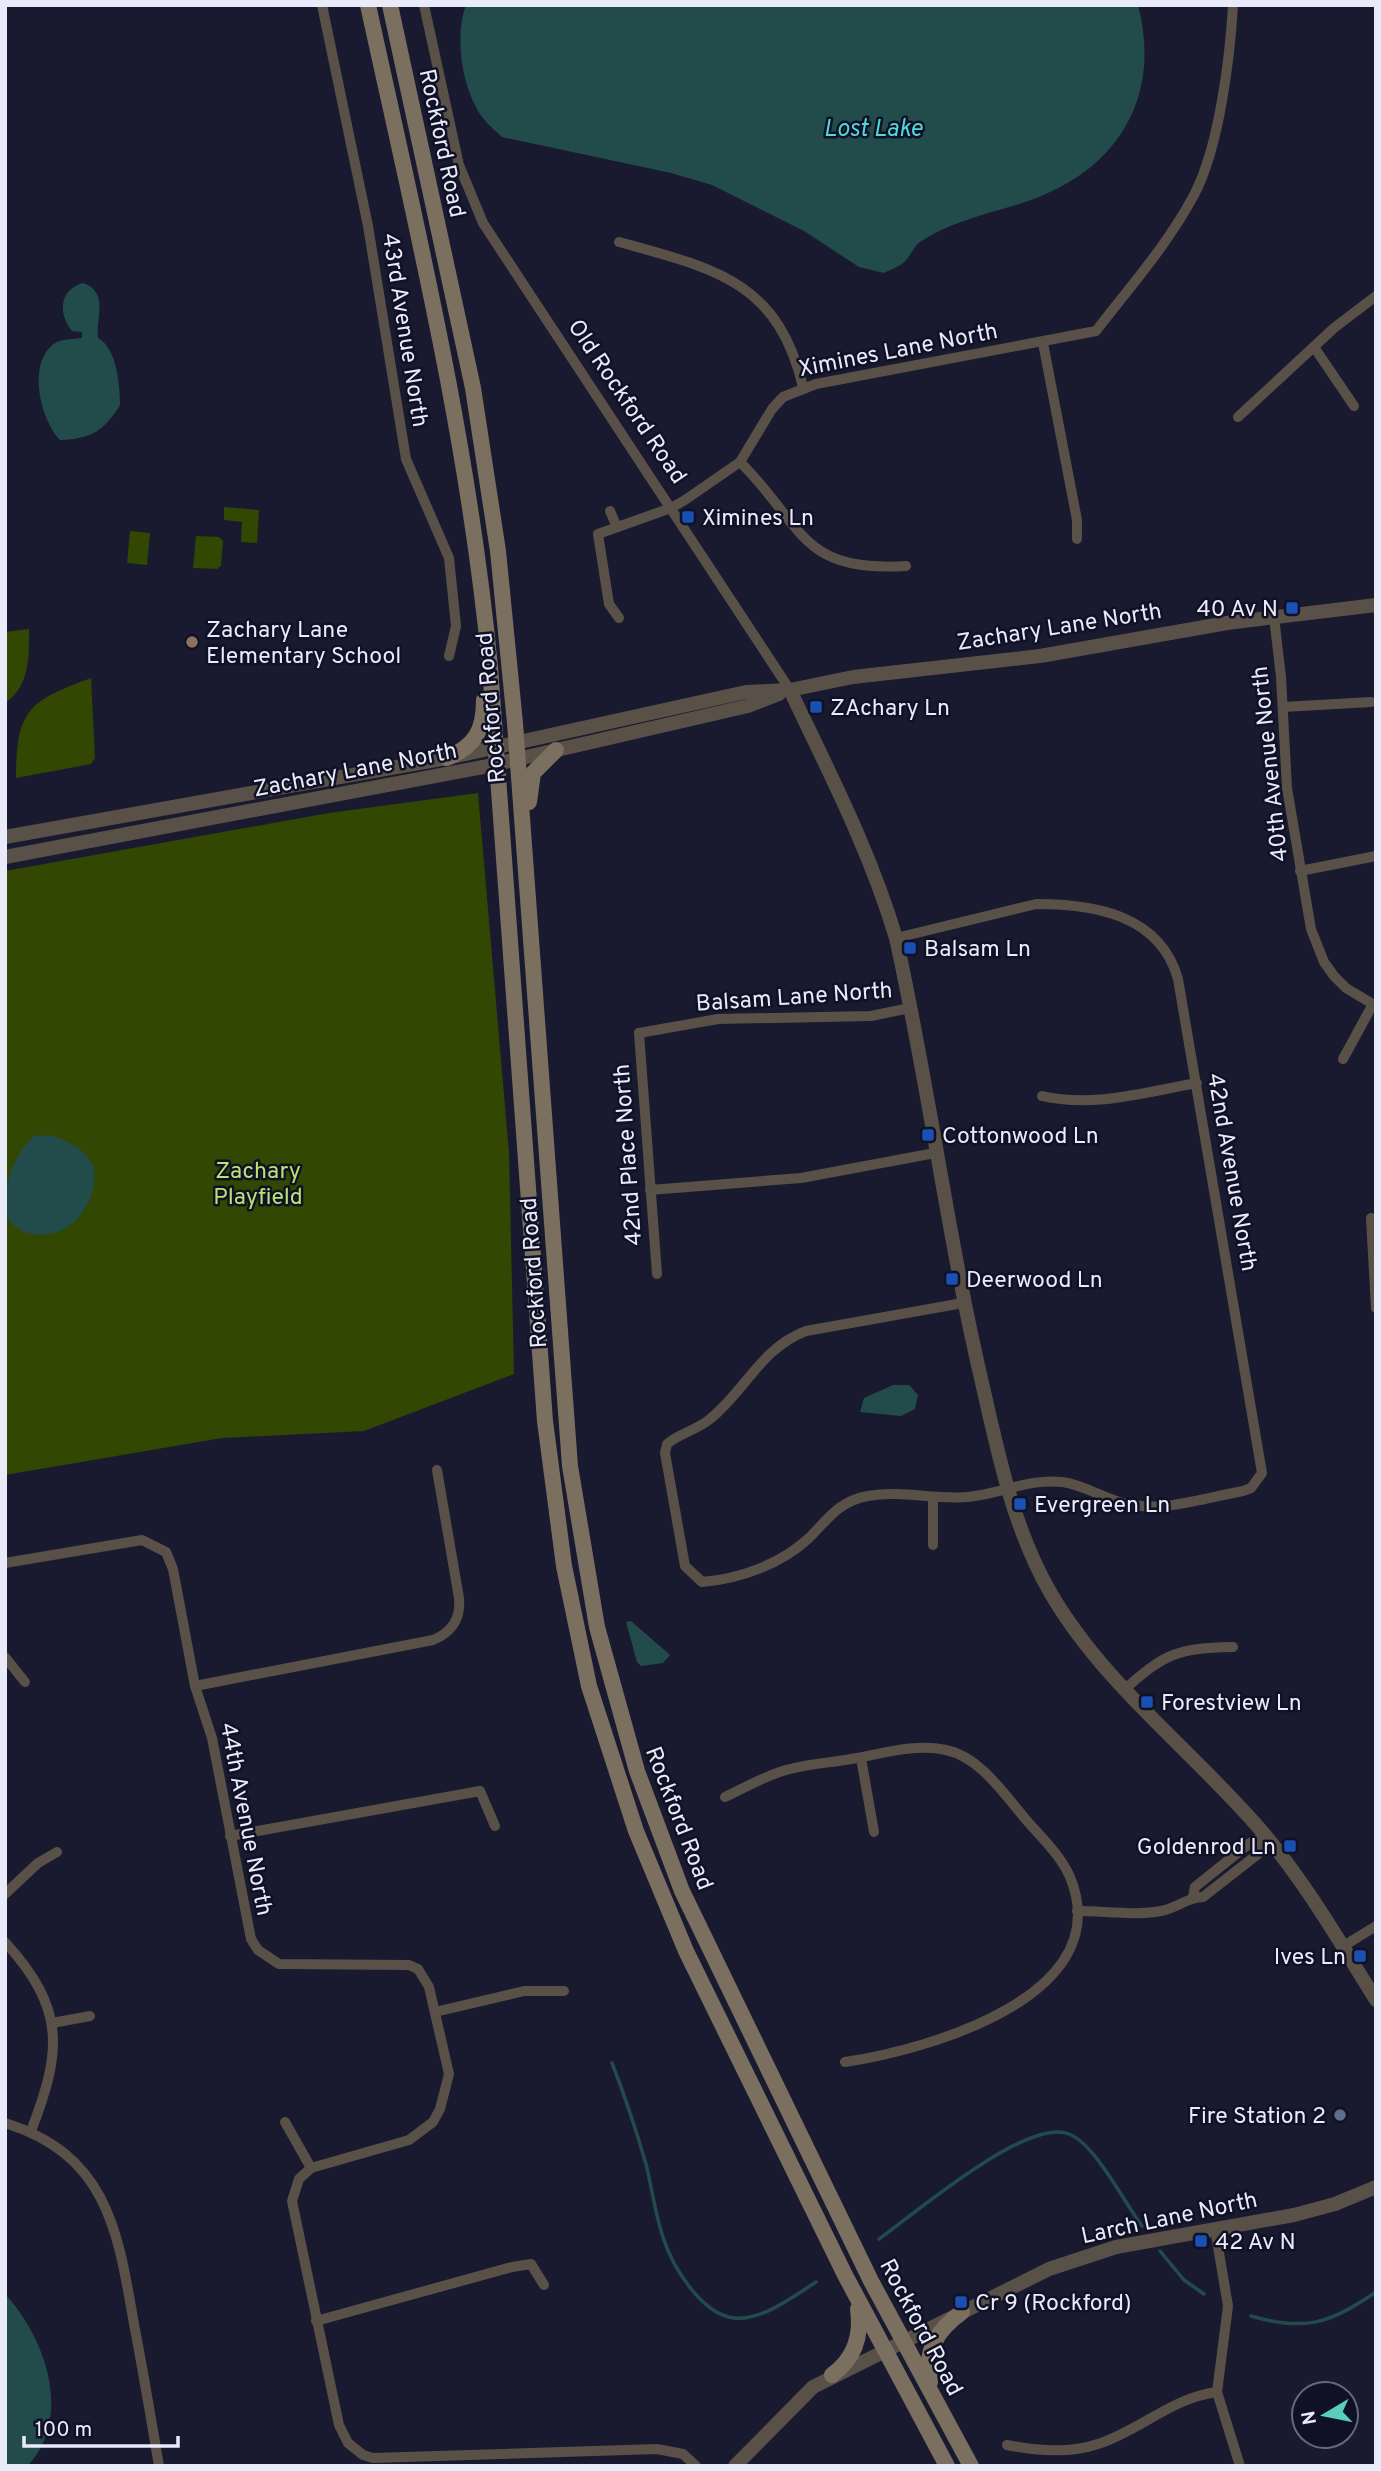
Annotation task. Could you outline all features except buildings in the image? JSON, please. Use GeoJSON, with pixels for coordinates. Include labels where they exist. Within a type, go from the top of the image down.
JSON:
{"type":"FeatureCollection","features":[{"type":"Feature","properties":{"kind":"main road","name":"Rockford Road"},"geometry":{"type":"LineString","coordinates":[[368,5],[459,432],[487,632],[545,1421],[559,1534],[581,1651],[606,1744],[657,1886],[856,2296],[947,2466]]}},
{"type":"Feature","properties":{"kind":"main road","name":"Rockford Road"},"geometry":{"type":"LineString","coordinates":[[390,5],[483,446],[505,606],[570,1466],[589,1588],[608,1672],[648,1803],[682,1891],[811,2161],[971,2466]]}},
{"type":"Feature","properties":{"kind":"main road"},"geometry":{"type":"LineString","coordinates":[[447,758],[466,750],[478,737],[484,721],[487,632]]}},
{"type":"Feature","properties":{"kind":"main road"},"geometry":{"type":"LineString","coordinates":[[529,928],[538,910],[529,787],[538,765],[556,750]]}},
{"type":"Feature","properties":{"kind":"main road"},"geometry":{"type":"LineString","coordinates":[[832,2375],[847,2361],[857,2344],[860,2329],[856,2296]]}},
{"type":"Feature","properties":{"kind":"main road"},"geometry":{"type":"LineString","coordinates":[[932,2395],[928,2372],[930,2352],[941,2329],[962,2312]]}},
{"type":"Feature","properties":{"kind":"street","name":"43rd Avenue North"},"geometry":{"type":"LineString","coordinates":[[322,5],[368,226],[406,459],[449,558],[456,626],[449,656]]}},
{"type":"Feature","properties":{"kind":"street","name":"Old Rockford Road"},"geometry":{"type":"LineString","coordinates":[[424,5],[459,165],[483,223],[790,690],[851,815],[882,891],[896,938],[910,1007],[963,1303],[1007,1489],[1031,1554],[1050,1592],[1073,1628],[1124,1690],[1266,1835],[1376,2000]]}},
{"type":"Feature","properties":{"kind":"street","name":"Ximines Lane North"},"geometry":{"type":"LineString","coordinates":[[617,527],[671,508],[740,462],[772,409],[783,397],[803,387],[1096,331],[1181,218],[1206,168],[1220,102],[1233,5]]}},
{"type":"Feature","properties":{"kind":"street"},"geometry":{"type":"LineString","coordinates":[[619,242],[701,264],[739,286],[785,332],[795,352],[803,387]]}},
{"type":"Feature","properties":{"kind":"street"},"geometry":{"type":"LineString","coordinates":[[1238,417],[1314,347],[1376,296]]}},
{"type":"Feature","properties":{"kind":"street"},"geometry":{"type":"LineString","coordinates":[[1043,343],[1077,520],[1077,540]]}},
{"type":"Feature","properties":{"kind":"street"},"geometry":{"type":"LineString","coordinates":[[1314,347],[1354,406]]}},
{"type":"Feature","properties":{"kind":"street"},"geometry":{"type":"LineString","coordinates":[[740,462],[813,547],[848,564],[872,568],[906,566]]}},
{"type":"Feature","properties":{"kind":"street"},"geometry":{"type":"LineString","coordinates":[[610,511],[617,527],[598,534],[609,604],[619,618]]}},
{"type":"Feature","properties":{"kind":"street","name":"Zachary Lane North"},"geometry":{"type":"LineString","coordinates":[[5,837],[447,758],[746,692],[790,690],[853,677],[1040,656],[1274,617],[1376,605]]}},
{"type":"Feature","properties":{"kind":"street","name":"40th Avenue North"},"geometry":{"type":"LineString","coordinates":[[1274,617],[1283,707],[1287,788],[1311,929],[1324,962],[1346,988],[1374,1005]]}},
{"type":"Feature","properties":{"kind":"street","name":"Zachary Lane North"},"geometry":{"type":"LineString","coordinates":[[5,857],[518,760],[748,706],[790,690]]}},
{"type":"Feature","properties":{"kind":"street"},"geometry":{"type":"LineString","coordinates":[[1283,707],[1371,702]]}},
{"type":"Feature","properties":{"kind":"street"},"geometry":{"type":"LineString","coordinates":[[678,706],[681,722]]}},
{"type":"Feature","properties":{"kind":"street"},"geometry":{"type":"LineString","coordinates":[[1300,870],[1376,856]]}},
{"type":"Feature","properties":{"kind":"street","name":"42nd Avenue North"},"geometry":{"type":"LineString","coordinates":[[896,938],[1036,904],[1056,904],[1119,917],[1142,926],[1155,936],[1174,963],[1197,1083],[1262,1473],[1258,1481],[1243,1491],[1154,1506],[1125,1503],[1063,1482],[1043,1482],[1007,1489]]}},
{"type":"Feature","properties":{"kind":"street"},"geometry":{"type":"LineString","coordinates":[[1343,1059],[1374,1005]]}},
{"type":"Feature","properties":{"kind":"street","name":"Balsam Lane North"},"geometry":{"type":"LineString","coordinates":[[639,1033],[718,1019],[851,1017],[910,1007]]}},
{"type":"Feature","properties":{"kind":"street","name":"42nd Place North"},"geometry":{"type":"LineString","coordinates":[[639,1033],[657,1274]]}},
{"type":"Feature","properties":{"kind":"street"},"geometry":{"type":"LineString","coordinates":[[1042,1097],[1083,1102],[1197,1083]]}},
{"type":"Feature","properties":{"kind":"street"},"geometry":{"type":"LineString","coordinates":[[650,1190],[801,1178],[935,1153]]}},
{"type":"Feature","properties":{"kind":"street"},"geometry":{"type":"LineString","coordinates":[[1371,1218],[1376,1308]]}},
{"type":"Feature","properties":{"kind":"street"},"geometry":{"type":"LineString","coordinates":[[963,1303],[792,1336],[765,1356],[710,1419],[667,1444],[665,1453],[685,1566],[702,1582],[731,1578],[785,1556],[849,1500],[887,1493],[933,1498],[970,1497],[1007,1489]]}},
{"type":"Feature","properties":{"kind":"street"},"geometry":{"type":"LineString","coordinates":[[195,1686],[433,1640],[450,1630],[460,1610],[438,1470]]}},
{"type":"Feature","properties":{"kind":"street"},"geometry":{"type":"LineString","coordinates":[[933,1498],[933,1545]]}},
{"type":"Feature","properties":{"kind":"street","name":"44th Avenue North"},"geometry":{"type":"LineString","coordinates":[[5,1563],[142,1540],[166,1552],[173,1569],[195,1686],[212,1738],[247,1928],[258,1950],[279,1964],[409,1965],[424,1977],[449,2074],[440,2109],[433,2122],[408,2140],[311,2168]]}},
{"type":"Feature","properties":{"kind":"street"},"geometry":{"type":"LineString","coordinates":[[1124,1690],[1170,1655],[1183,1650],[1233,1647]]}},
{"type":"Feature","properties":{"kind":"street"},"geometry":{"type":"LineString","coordinates":[[5,1657],[25,1682]]}},
{"type":"Feature","properties":{"kind":"street"},"geometry":{"type":"LineString","coordinates":[[725,1797],[783,1771],[925,1747],[947,1750],[964,1757],[983,1772],[1062,1861],[1075,1894],[1077,1911],[1064,1962],[1035,1993],[923,2045],[892,2055],[845,2062]]}},
{"type":"Feature","properties":{"kind":"street"},"geometry":{"type":"LineString","coordinates":[[861,1758],[874,1832]]}},
{"type":"Feature","properties":{"kind":"street"},"geometry":{"type":"LineString","coordinates":[[230,1836],[480,1791],[495,1826]]}},
{"type":"Feature","properties":{"kind":"street"},"geometry":{"type":"LineString","coordinates":[[1077,1911],[1161,1911],[1179,1906],[1193,1897],[1203,1897],[1258,1854],[1266,1835]]}},
{"type":"Feature","properties":{"kind":"street"},"geometry":{"type":"LineString","coordinates":[[5,1894],[38,1863],[57,1852]]}},
{"type":"Feature","properties":{"kind":"street"},"geometry":{"type":"LineString","coordinates":[[1342,1947],[1376,1926]]}},
{"type":"Feature","properties":{"kind":"street"},"geometry":{"type":"LineString","coordinates":[[5,1942],[32,1973],[52,2023],[54,2056],[50,2078],[31,2131]]}},
{"type":"Feature","properties":{"kind":"street"},"geometry":{"type":"LineString","coordinates":[[435,2012],[524,1991],[564,1991]]}},
{"type":"Feature","properties":{"kind":"street"},"geometry":{"type":"LineString","coordinates":[[52,2023],[90,2016]]}},
{"type":"Feature","properties":{"kind":"street"},"geometry":{"type":"LineString","coordinates":[[285,2122],[311,2168],[299,2179],[292,2201],[339,2425],[348,2443],[356,2450],[373,2458],[478,2460],[657,2449],[683,2454],[696,2466]]}},
{"type":"Feature","properties":{"kind":"street"},"geometry":{"type":"LineString","coordinates":[[5,2123],[31,2131],[73,2162],[90,2180],[115,2226],[159,2466]]}},
{"type":"Feature","properties":{"kind":"street","name":"Larch Lane North"},"geometry":{"type":"LineString","coordinates":[[735,2466],[787,2411],[813,2387],[832,2375],[1049,2269],[1083,2256],[1294,2215],[1335,2204],[1376,2187]]}},
{"type":"Feature","properties":{"kind":"street"},"geometry":{"type":"LineString","coordinates":[[1215,2229],[1228,2306],[1217,2392],[1241,2466]]}},
{"type":"Feature","properties":{"kind":"street"},"geometry":{"type":"LineString","coordinates":[[316,2321],[531,2264],[544,2286]]}},
{"type":"Feature","properties":{"kind":"street"},"geometry":{"type":"LineString","coordinates":[[1007,2445],[1049,2450],[1098,2444],[1172,2404],[1217,2392]]}},
{"type":"Feature","properties":{"kind":"green space"},"geometry":{"type":"Polygon","coordinates":[[[224,507],[259,510],[257,543],[241,542],[242,522],[224,520],[224,507]]]}},
{"type":"Feature","properties":{"kind":"green space"},"geometry":{"type":"Polygon","coordinates":[[[130,531],[150,533],[147,565],[127,563],[130,531]]]}},
{"type":"Feature","properties":{"kind":"green space"},"geometry":{"type":"Polygon","coordinates":[[[196,536],[219,537],[223,541],[221,566],[217,569],[193,568],[196,536]]]}},
{"type":"Feature","properties":{"kind":"green space"},"geometry":{"type":"Polygon","coordinates":[[[29,629],[24,679],[5,703],[5,632],[29,629]]]}},
{"type":"Feature","properties":{"kind":"green space"},"geometry":{"type":"Polygon","coordinates":[[[91,678],[95,758],[91,764],[16,778],[19,736],[30,711],[53,694],[91,678]]]}},
{"type":"Feature","properties":{"kind":"green space","name":"Zachary Playfield"},"geometry":{"type":"Polygon","coordinates":[[[478,793],[509,1153],[514,1374],[364,1431],[222,1438],[5,1475],[5,871],[329,813],[478,793]]]}},
{"type":"Feature","properties":{"kind":"water","name":"Lost Lake"},"geometry":{"type":"Polygon","coordinates":[[[466,5],[1138,5],[1144,37],[1144,67],[1139,96],[1128,122],[1113,145],[1093,165],[1068,183],[1039,197],[936,233],[918,244],[903,263],[884,273],[859,267],[804,231],[712,185],[671,173],[502,137],[483,118],[465,78],[461,32],[466,5]]]}},
{"type":"Feature","properties":{"kind":"water"},"geometry":{"type":"Polygon","coordinates":[[[83,283],[96,292],[99,299],[98,338],[113,359],[120,405],[96,432],[80,438],[60,440],[42,406],[39,377],[46,352],[55,343],[82,338],[82,332],[72,331],[67,324],[63,303],[69,291],[83,283]]]}},
{"type":"Feature","properties":{"kind":"water"},"geometry":{"type":"Polygon","coordinates":[[[51,1135],[88,1156],[94,1173],[91,1196],[80,1215],[64,1229],[45,1235],[25,1232],[10,1221],[6,1213],[6,1192],[10,1174],[22,1150],[34,1136],[51,1135]]]}},
{"type":"Feature","properties":{"kind":"water"},"geometry":{"type":"Polygon","coordinates":[[[893,1385],[909,1385],[918,1395],[915,1409],[901,1416],[860,1412],[864,1398],[893,1385]]]}},
{"type":"Feature","properties":{"kind":"water"},"geometry":{"type":"Polygon","coordinates":[[[631,1621],[670,1655],[663,1663],[641,1666],[637,1662],[626,1622],[631,1621]]]}},
{"type":"Feature","properties":{"kind":"water"},"geometry":{"type":"Polygon","coordinates":[[[5,2294],[32,2332],[49,2378],[49,2425],[41,2447],[27,2466],[5,2466],[5,2294]]]}},
{"type":"Feature","properties":{"kind":"waterway"},"geometry":{"type":"LineString","coordinates":[[612,2063],[646,2164],[667,2249],[699,2298],[722,2315],[745,2318],[766,2312],[816,2282]]}},
{"type":"Feature","properties":{"kind":"waterway"},"geometry":{"type":"LineString","coordinates":[[879,2239],[943,2190],[1000,2153],[1050,2133],[1069,2134],[1089,2149],[1142,2226]]}},
{"type":"Feature","properties":{"kind":"waterway"},"geometry":{"type":"LineString","coordinates":[[1160,2251],[1184,2280],[1204,2294]]}},
{"type":"Feature","properties":{"kind":"waterway"},"geometry":{"type":"LineString","coordinates":[[1251,2316],[1287,2323],[1317,2322],[1345,2311],[1376,2292]]}},
{"type":"Feature","properties":{"kind":"place","name":"Ximines Ln"},"geometry":{"type":"Point","coordinates":[688,517]}},
{"type":"Feature","properties":{"kind":"place","name":"40 Av N"},"geometry":{"type":"Point","coordinates":[1292,608]}},
{"type":"Feature","properties":{"kind":"place","name":"Zachary Lane Elementary School"},"geometry":{"type":"Point","coordinates":[192,642]}},
{"type":"Feature","properties":{"kind":"place","name":"ZAchary Ln"},"geometry":{"type":"Point","coordinates":[816,707]}},
{"type":"Feature","properties":{"kind":"place","name":"Balsam Ln"},"geometry":{"type":"Point","coordinates":[910,948]}},
{"type":"Feature","properties":{"kind":"place","name":"Cottonwood Ln"},"geometry":{"type":"Point","coordinates":[928,1135]}},
{"type":"Feature","properties":{"kind":"place","name":"Deerwood Ln"},"geometry":{"type":"Point","coordinates":[952,1279]}},
{"type":"Feature","properties":{"kind":"place","name":"Evergreen Ln"},"geometry":{"type":"Point","coordinates":[1020,1504]}},
{"type":"Feature","properties":{"kind":"place","name":"Forestview Ln"},"geometry":{"type":"Point","coordinates":[1147,1702]}},
{"type":"Feature","properties":{"kind":"place","name":"Goldenrod Ln"},"geometry":{"type":"Point","coordinates":[1290,1846]}},
{"type":"Feature","properties":{"kind":"place","name":"Ives Ln"},"geometry":{"type":"Point","coordinates":[1360,1956]}},
{"type":"Feature","properties":{"kind":"place","name":"Fire Station 2"},"geometry":{"type":"Point","coordinates":[1340,2115]}},
{"type":"Feature","properties":{"kind":"place","name":"42 Av N"},"geometry":{"type":"Point","coordinates":[1201,2241]}},
{"type":"Feature","properties":{"kind":"place","name":"Cr 9 (Rockford)"},"geometry":{"type":"Point","coordinates":[961,2302]}}]}
